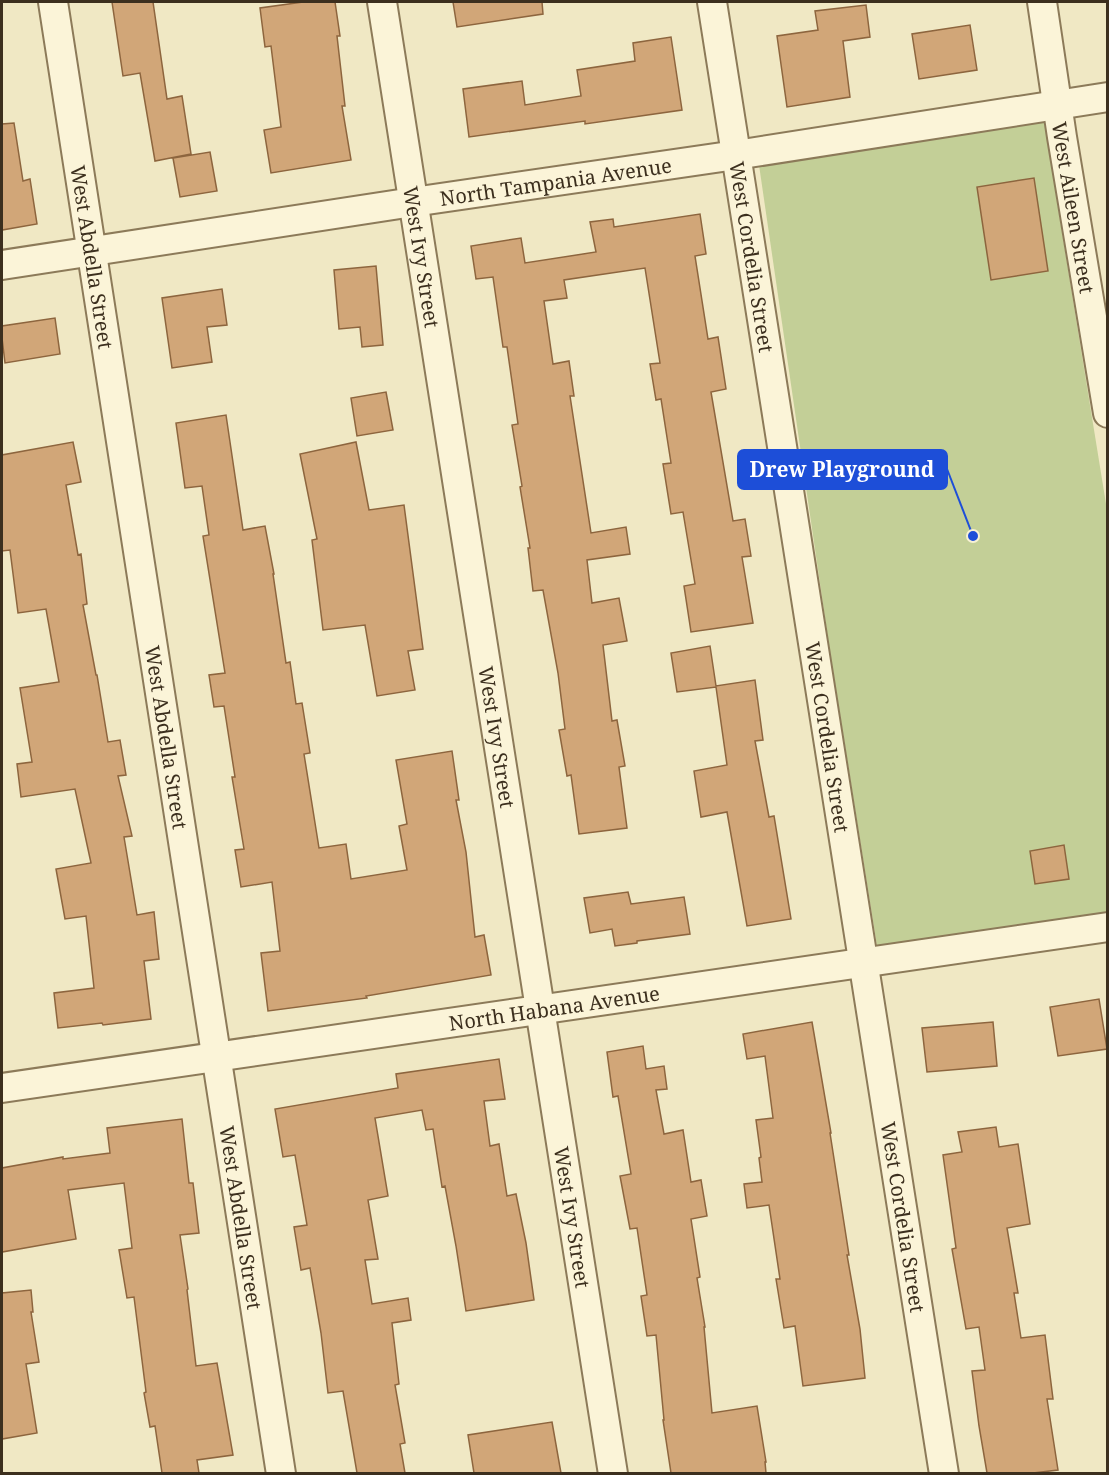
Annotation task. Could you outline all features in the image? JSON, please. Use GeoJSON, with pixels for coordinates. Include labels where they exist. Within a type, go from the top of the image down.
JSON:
{"type":"FeatureCollection","features":[{"type":"Feature","properties":{"kind":"street","name":"West Abdella Street"},"geometry":{"type":"LineString","coordinates":[[53,2],[281,1473]]}},
{"type":"Feature","properties":{"kind":"street","name":"West Ivy Street"},"geometry":{"type":"LineString","coordinates":[[382,2],[613,1473]]}},
{"type":"Feature","properties":{"kind":"street","name":"West Cordelia Street"},"geometry":{"type":"LineString","coordinates":[[712,2],[944,1473]]}},
{"type":"Feature","properties":{"kind":"street","name":"West Aileen Street"},"geometry":{"type":"LineString","coordinates":[[1042,2],[1107,413]]}},
{"type":"Feature","properties":{"kind":"street","name":"North Tampania Avenue"},"geometry":{"type":"LineString","coordinates":[[2,266],[413,201],[736,155],[1107,97]]}},
{"type":"Feature","properties":{"kind":"street","name":"North Habana Avenue"},"geometry":{"type":"LineString","coordinates":[[2,1088],[1107,927]]}},
{"type":"Feature","properties":{"kind":"green space"},"geometry":{"type":"Polygon","coordinates":[[[1044,121],[1107,510],[1107,912],[877,946],[830,652],[759,165],[1044,121]]]}},
{"type":"Feature","properties":{"kind":"building"},"geometry":{"type":"Polygon","coordinates":[[[112,2],[153,2],[167,99],[182,96],[191,154],[155,161],[140,73],[123,76],[112,2]]]}},
{"type":"Feature","properties":{"kind":"building"},"geometry":{"type":"Polygon","coordinates":[[[303,2],[335,2],[345,106],[342,106],[351,160],[271,173],[264,130],[281,127],[271,46],[265,47],[260,8],[303,2]]]}},
{"type":"Feature","properties":{"kind":"building"},"geometry":{"type":"Polygon","coordinates":[[[453,2],[542,2],[543,14],[457,27],[453,2]]]}},
{"type":"Feature","properties":{"kind":"building"},"geometry":{"type":"Polygon","coordinates":[[[866,5],[870,37],[843,41],[850,97],[787,107],[777,36],[818,30],[815,11],[866,5]]]}},
{"type":"Feature","properties":{"kind":"building"},"geometry":{"type":"Polygon","coordinates":[[[970,25],[977,70],[919,79],[912,34],[970,25]]]}},
{"type":"Feature","properties":{"kind":"building"},"geometry":{"type":"Polygon","coordinates":[[[671,37],[682,110],[469,137],[463,89],[522,81],[525,105],[581,96],[577,70],[635,61],[633,43],[671,37]]]}},
{"type":"Feature","properties":{"kind":"building"},"geometry":{"type":"Polygon","coordinates":[[[14,123],[23,181],[30,179],[37,224],[2,230],[2,124],[14,123]]]}},
{"type":"Feature","properties":{"kind":"building"},"geometry":{"type":"Polygon","coordinates":[[[210,152],[217,191],[180,197],[173,158],[210,152]]]}},
{"type":"Feature","properties":{"kind":"building"},"geometry":{"type":"Polygon","coordinates":[[[1034,178],[1048,271],[991,280],[977,187],[1034,178]]]}},
{"type":"Feature","properties":{"kind":"building"},"geometry":{"type":"Polygon","coordinates":[[[700,214],[706,254],[695,256],[708,339],[718,337],[726,389],[711,392],[733,521],[745,519],[751,556],[742,557],[753,623],[691,632],[684,586],[695,584],[683,512],[671,514],[663,464],[671,463],[661,399],[656,400],[650,364],[660,363],[645,268],[564,280],[567,298],[544,301],[553,364],[569,361],[574,396],[570,396],[591,533],[626,527],[630,554],[587,560],[592,603],[619,598],[627,641],[603,645],[612,721],[617,720],[625,766],[619,767],[627,828],[579,834],[571,775],[567,776],[559,730],[565,729],[558,673],[543,590],[533,591],[528,548],[530,548],[512,425],[518,424],[507,347],[503,347],[493,277],[476,279],[471,246],[521,238],[525,263],[596,252],[590,222],[613,219],[614,227],[700,214]]]}},
{"type":"Feature","properties":{"kind":"building"},"geometry":{"type":"Polygon","coordinates":[[[376,266],[383,345],[362,347],[360,327],[339,329],[334,270],[376,266]]]}},
{"type":"Feature","properties":{"kind":"building"},"geometry":{"type":"Polygon","coordinates":[[[222,289],[227,325],[207,327],[212,362],[172,368],[162,298],[222,289]]]}},
{"type":"Feature","properties":{"kind":"building"},"geometry":{"type":"Polygon","coordinates":[[[55,318],[60,354],[5,363],[2,326],[55,318]]]}},
{"type":"Feature","properties":{"kind":"building"},"geometry":{"type":"Polygon","coordinates":[[[386,392],[393,430],[357,436],[351,398],[386,392]]]}},
{"type":"Feature","properties":{"kind":"building"},"geometry":{"type":"Polygon","coordinates":[[[226,415],[243,530],[265,526],[286,663],[290,662],[296,704],[302,703],[310,753],[304,754],[319,848],[346,844],[351,879],[407,870],[399,826],[407,824],[396,760],[452,751],[459,800],[456,800],[466,852],[475,937],[484,935],[491,975],[366,996],[367,998],[268,1011],[261,953],[280,951],[272,882],[241,887],[235,850],[244,849],[232,777],[235,777],[224,706],[214,707],[209,675],[225,673],[203,536],[209,535],[202,486],[185,488],[176,423],[226,415]]]}},
{"type":"Feature","properties":{"kind":"building"},"geometry":{"type":"Polygon","coordinates":[[[73,442],[81,482],[66,485],[78,555],[81,554],[87,604],[83,605],[108,742],[120,740],[126,775],[118,776],[132,836],[124,837],[137,915],[154,912],[159,959],[144,961],[151,1019],[58,1028],[54,993],[94,988],[86,916],[65,919],[56,869],[91,863],[75,789],[21,797],[17,764],[32,762],[20,688],[59,682],[46,609],[18,613],[10,550],[2,551],[2,455],[73,442]]]}},
{"type":"Feature","properties":{"kind":"building"},"geometry":{"type":"Polygon","coordinates":[[[356,442],[369,510],[404,505],[423,649],[408,651],[415,690],[377,696],[365,625],[323,630],[312,540],[317,539],[300,454],[356,442]]]}},
{"type":"Feature","properties":{"kind":"building"},"geometry":{"type":"Polygon","coordinates":[[[710,646],[716,686],[755,680],[763,740],[755,741],[769,817],[774,816],[791,919],[747,926],[727,812],[701,817],[694,771],[727,765],[716,687],[677,692],[671,653],[710,646]]]}},
{"type":"Feature","properties":{"kind":"building"},"geometry":{"type":"Polygon","coordinates":[[[1064,845],[1069,879],[1035,884],[1030,851],[1064,845]]]}},
{"type":"Feature","properties":{"kind":"building"},"geometry":{"type":"Polygon","coordinates":[[[628,892],[631,904],[684,897],[690,934],[615,946],[612,929],[590,933],[584,898],[628,892]]]}},
{"type":"Feature","properties":{"kind":"building"},"geometry":{"type":"Polygon","coordinates":[[[1099,999],[1107,1049],[1058,1056],[1050,1007],[1099,999]]]}},
{"type":"Feature","properties":{"kind":"building"},"geometry":{"type":"Polygon","coordinates":[[[812,1022],[831,1133],[865,1378],[803,1386],[795,1326],[784,1328],[776,1279],[780,1279],[769,1205],[747,1208],[744,1184],[762,1182],[756,1120],[773,1118],[765,1056],[747,1059],[743,1034],[812,1022]]]}},
{"type":"Feature","properties":{"kind":"building"},"geometry":{"type":"Polygon","coordinates":[[[993,1022],[997,1066],[927,1072],[922,1028],[993,1022]]]}},
{"type":"Feature","properties":{"kind":"building"},"geometry":{"type":"Polygon","coordinates":[[[643,1046],[646,1069],[664,1066],[667,1089],[656,1090],[664,1134],[683,1130],[691,1182],[701,1180],[707,1216],[691,1219],[700,1277],[697,1278],[705,1327],[712,1413],[757,1406],[766,1473],[671,1473],[663,1420],[656,1335],[647,1336],[641,1296],[647,1295],[637,1228],[630,1229],[620,1176],[631,1174],[618,1096],[613,1097],[607,1052],[643,1046]]]}},
{"type":"Feature","properties":{"kind":"building"},"geometry":{"type":"Polygon","coordinates":[[[499,1059],[505,1099],[484,1101],[490,1146],[499,1144],[507,1196],[516,1194],[534,1300],[466,1311],[433,1129],[426,1130],[422,1110],[375,1118],[388,1196],[368,1200],[378,1259],[365,1260],[372,1304],[408,1298],[411,1320],[392,1323],[399,1384],[395,1385],[405,1443],[400,1444],[405,1473],[357,1473],[343,1391],[328,1393],[310,1268],[301,1270],[294,1227],[307,1225],[295,1155],[283,1157],[275,1109],[398,1088],[396,1074],[499,1059]]]}},
{"type":"Feature","properties":{"kind":"building"},"geometry":{"type":"Polygon","coordinates":[[[182,1119],[189,1183],[193,1183],[199,1233],[180,1235],[196,1366],[217,1363],[233,1455],[197,1460],[199,1473],[162,1473],[155,1426],[150,1427],[144,1393],[146,1392],[134,1297],[127,1298],[119,1250],[132,1248],[124,1183],[68,1190],[76,1239],[2,1252],[2,1168],[63,1157],[63,1159],[110,1153],[107,1128],[182,1119]]]}},
{"type":"Feature","properties":{"kind":"building"},"geometry":{"type":"Polygon","coordinates":[[[996,1127],[999,1147],[1018,1144],[1030,1224],[1007,1228],[1018,1293],[1014,1293],[1021,1338],[1045,1335],[1053,1399],[1047,1399],[1058,1470],[1033,1473],[987,1473],[972,1371],[985,1370],[979,1327],[966,1329],[952,1249],[956,1248],[943,1155],[962,1152],[958,1132],[996,1127]]]}},
{"type":"Feature","properties":{"kind":"building"},"geometry":{"type":"Polygon","coordinates":[[[31,1290],[33,1312],[31,1312],[39,1362],[26,1364],[37,1433],[2,1439],[2,1293],[31,1290]]]}},
{"type":"Feature","properties":{"kind":"building"},"geometry":{"type":"Polygon","coordinates":[[[552,1422],[561,1473],[474,1473],[468,1435],[552,1422]]]}},
{"type":"Feature","properties":{"kind":"place","name":"Drew Playground"},"geometry":{"type":"Point","coordinates":[973,536]}}]}
